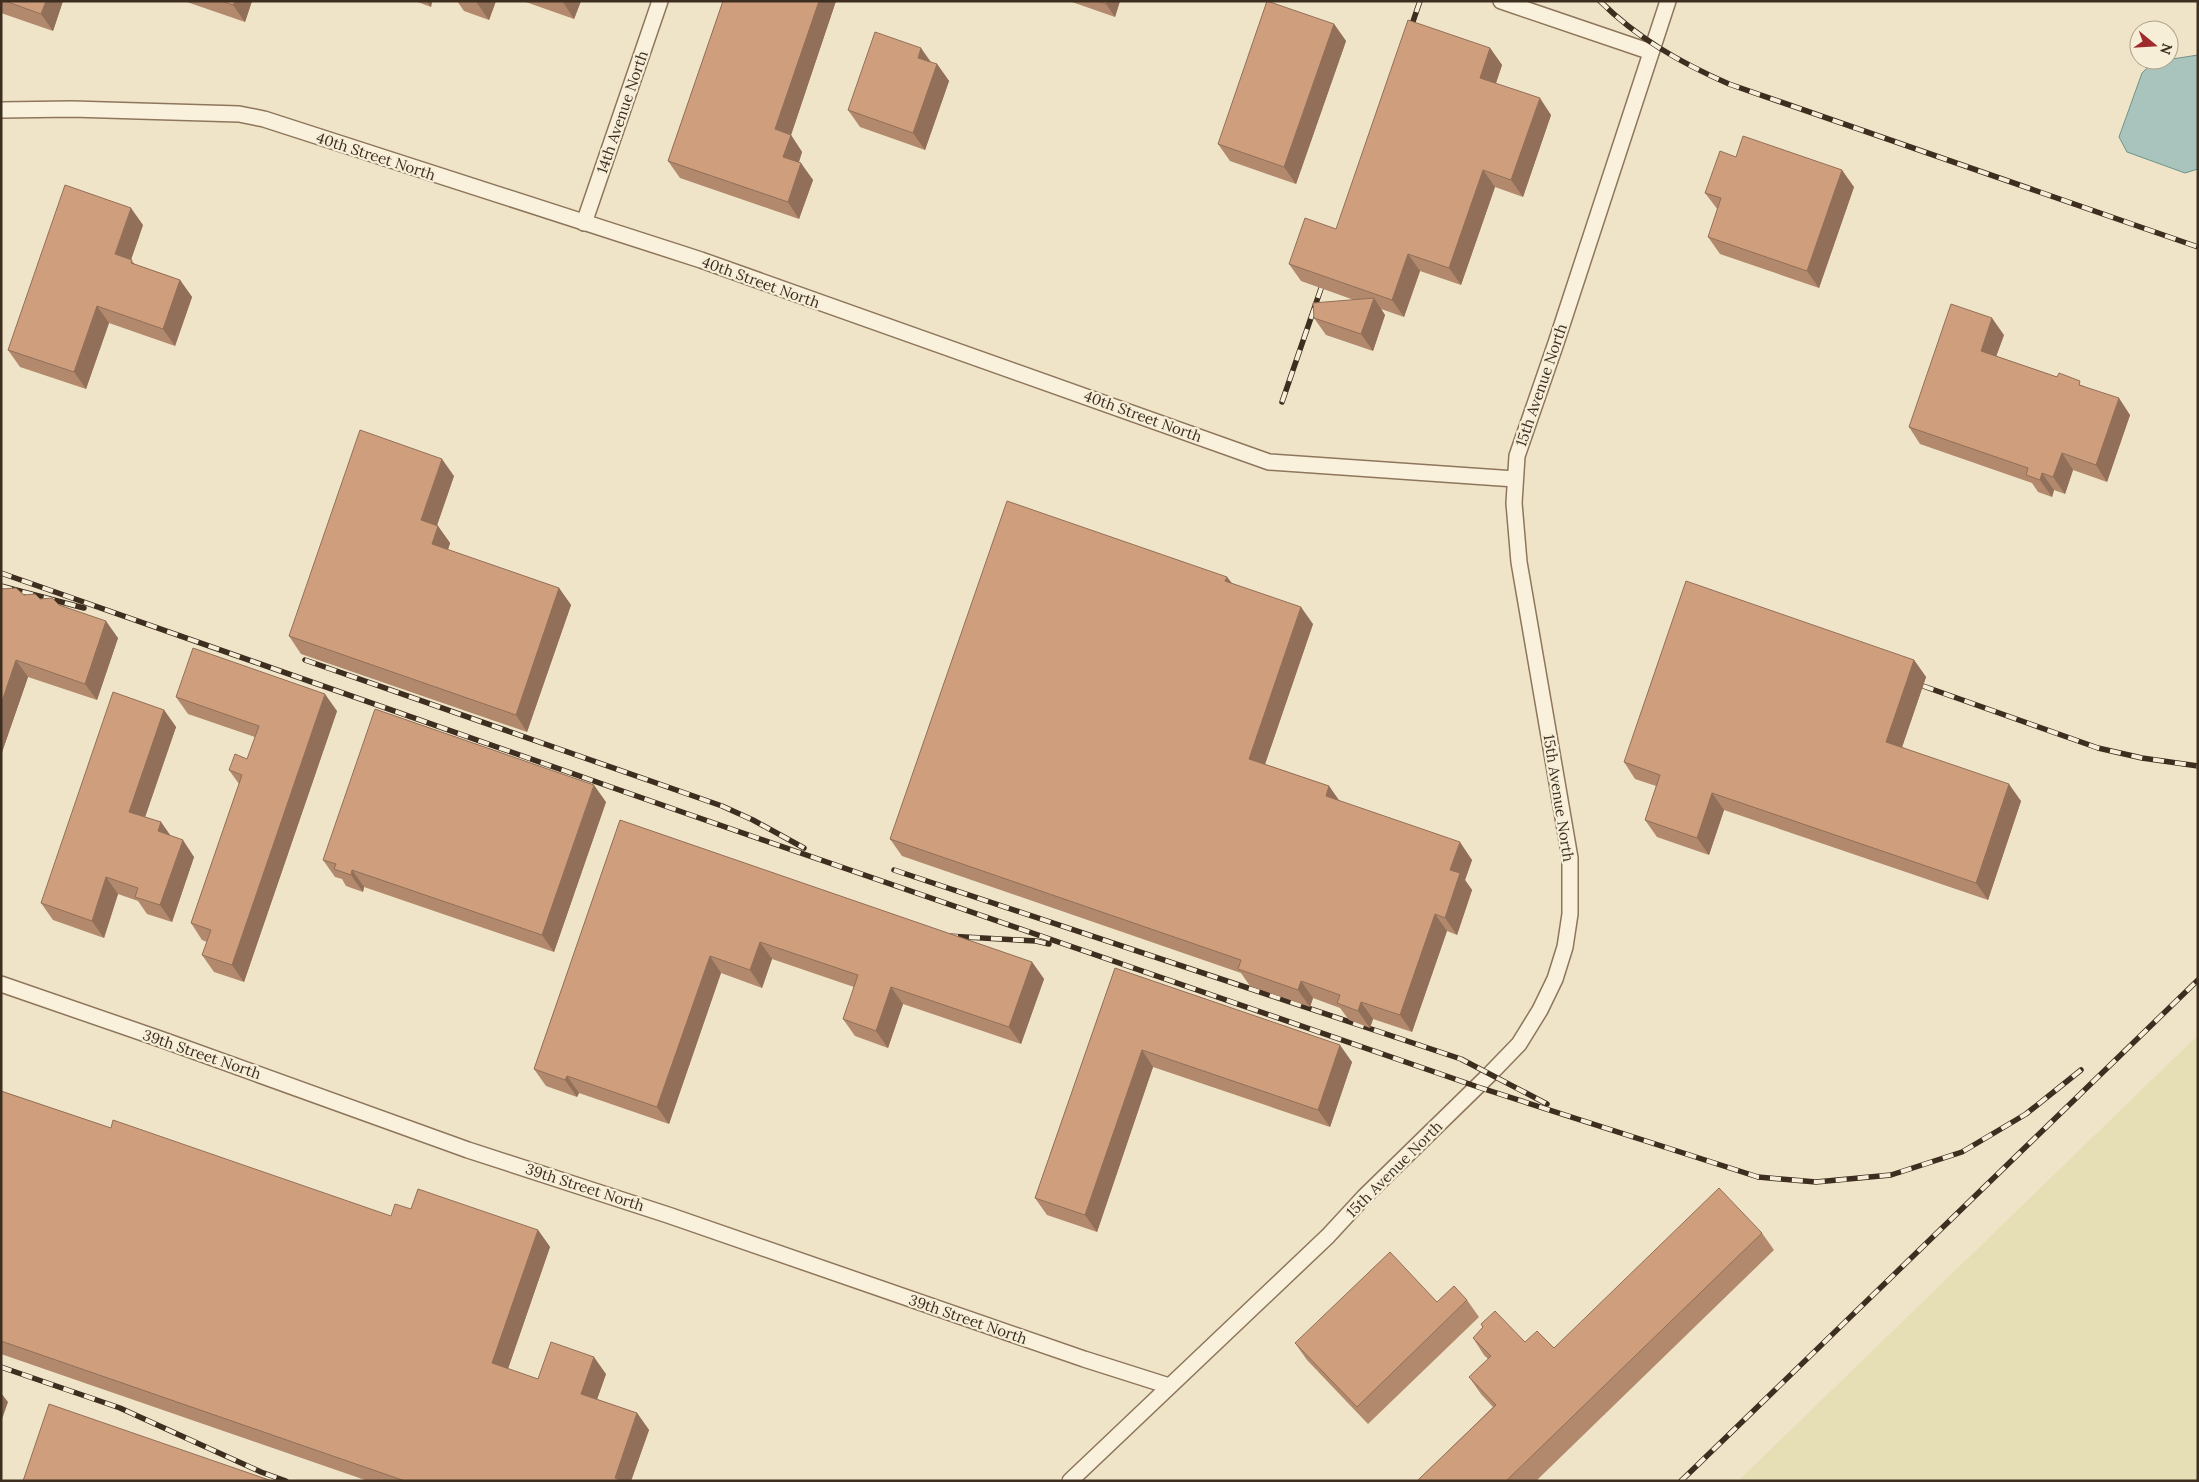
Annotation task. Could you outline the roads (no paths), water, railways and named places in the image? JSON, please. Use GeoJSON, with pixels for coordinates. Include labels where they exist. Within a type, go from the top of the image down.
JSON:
{"type":"FeatureCollection","features":[{"type":"Feature","properties":{"kind":"street","name":"14th Avenue North"},"geometry":{"type":"LineString","coordinates":[[584,223],[660,1]]}},
{"type":"Feature","properties":{"kind":"street"},"geometry":{"type":"LineString","coordinates":[[1501,1],[1651,52]]}},
{"type":"Feature","properties":{"kind":"street","name":"15th Avenue North"},"geometry":{"type":"LineString","coordinates":[[1070,1481],[1328,1236],[1364,1197],[1519,1044],[1540,1010],[1555,979],[1564,947],[1570,914],[1570,858],[1520,562],[1514,503],[1517,456],[1668,1]]}},
{"type":"Feature","properties":{"kind":"street","name":"40th Street North"},"geometry":{"type":"LineString","coordinates":[[1,110],[79,109],[239,114],[264,119],[701,260],[1270,462],[1515,480]]}},
{"type":"Feature","properties":{"kind":"street","name":"39th Street North"},"geometry":{"type":"LineString","coordinates":[[1,984],[468,1150],[668,1215],[1084,1359],[1170,1386]]}},
{"type":"Feature","properties":{"kind":"water"},"geometry":{"type":"Polygon","coordinates":[[[2198,55],[2198,169],[2185,173],[2127,152],[2119,137],[2142,73],[2145,70],[2179,70],[2179,58],[2198,55]]]}},
{"type":"Feature","properties":{"kind":"railway"},"geometry":{"type":"LineString","coordinates":[[1409,33],[1420,1]]}},
{"type":"Feature","properties":{"kind":"railway"},"geometry":{"type":"LineString","coordinates":[[1600,1],[1644,38],[1677,58],[1729,84],[2198,247]]}},
{"type":"Feature","properties":{"kind":"railway"},"geometry":{"type":"LineString","coordinates":[[1282,402],[1326,274]]}},
{"type":"Feature","properties":{"kind":"railway"},"geometry":{"type":"LineString","coordinates":[[1,573],[685,813],[1478,1087],[1758,1177],[1816,1182],[1891,1175],[1962,1152],[2026,1114],[2081,1070]]}},
{"type":"Feature","properties":{"kind":"railway"},"geometry":{"type":"LineString","coordinates":[[1,586],[84,608]]}},
{"type":"Feature","properties":{"kind":"railway"},"geometry":{"type":"LineString","coordinates":[[305,660],[722,806],[753,820],[804,848]]}},
{"type":"Feature","properties":{"kind":"railway"},"geometry":{"type":"LineString","coordinates":[[1923,686],[2098,748],[2142,758],[2198,766]]}},
{"type":"Feature","properties":{"kind":"railway"},"geometry":{"type":"LineString","coordinates":[[894,870],[1461,1059],[1547,1104]]}},
{"type":"Feature","properties":{"kind":"railway"},"geometry":{"type":"LineString","coordinates":[[947,936],[1036,941],[1049,944]]}},
{"type":"Feature","properties":{"kind":"railway"},"geometry":{"type":"LineString","coordinates":[[1681,1481],[2198,980]]}},
{"type":"Feature","properties":{"kind":"railway"},"geometry":{"type":"LineString","coordinates":[[1,1367],[120,1408],[261,1472],[286,1481]]}}]}
